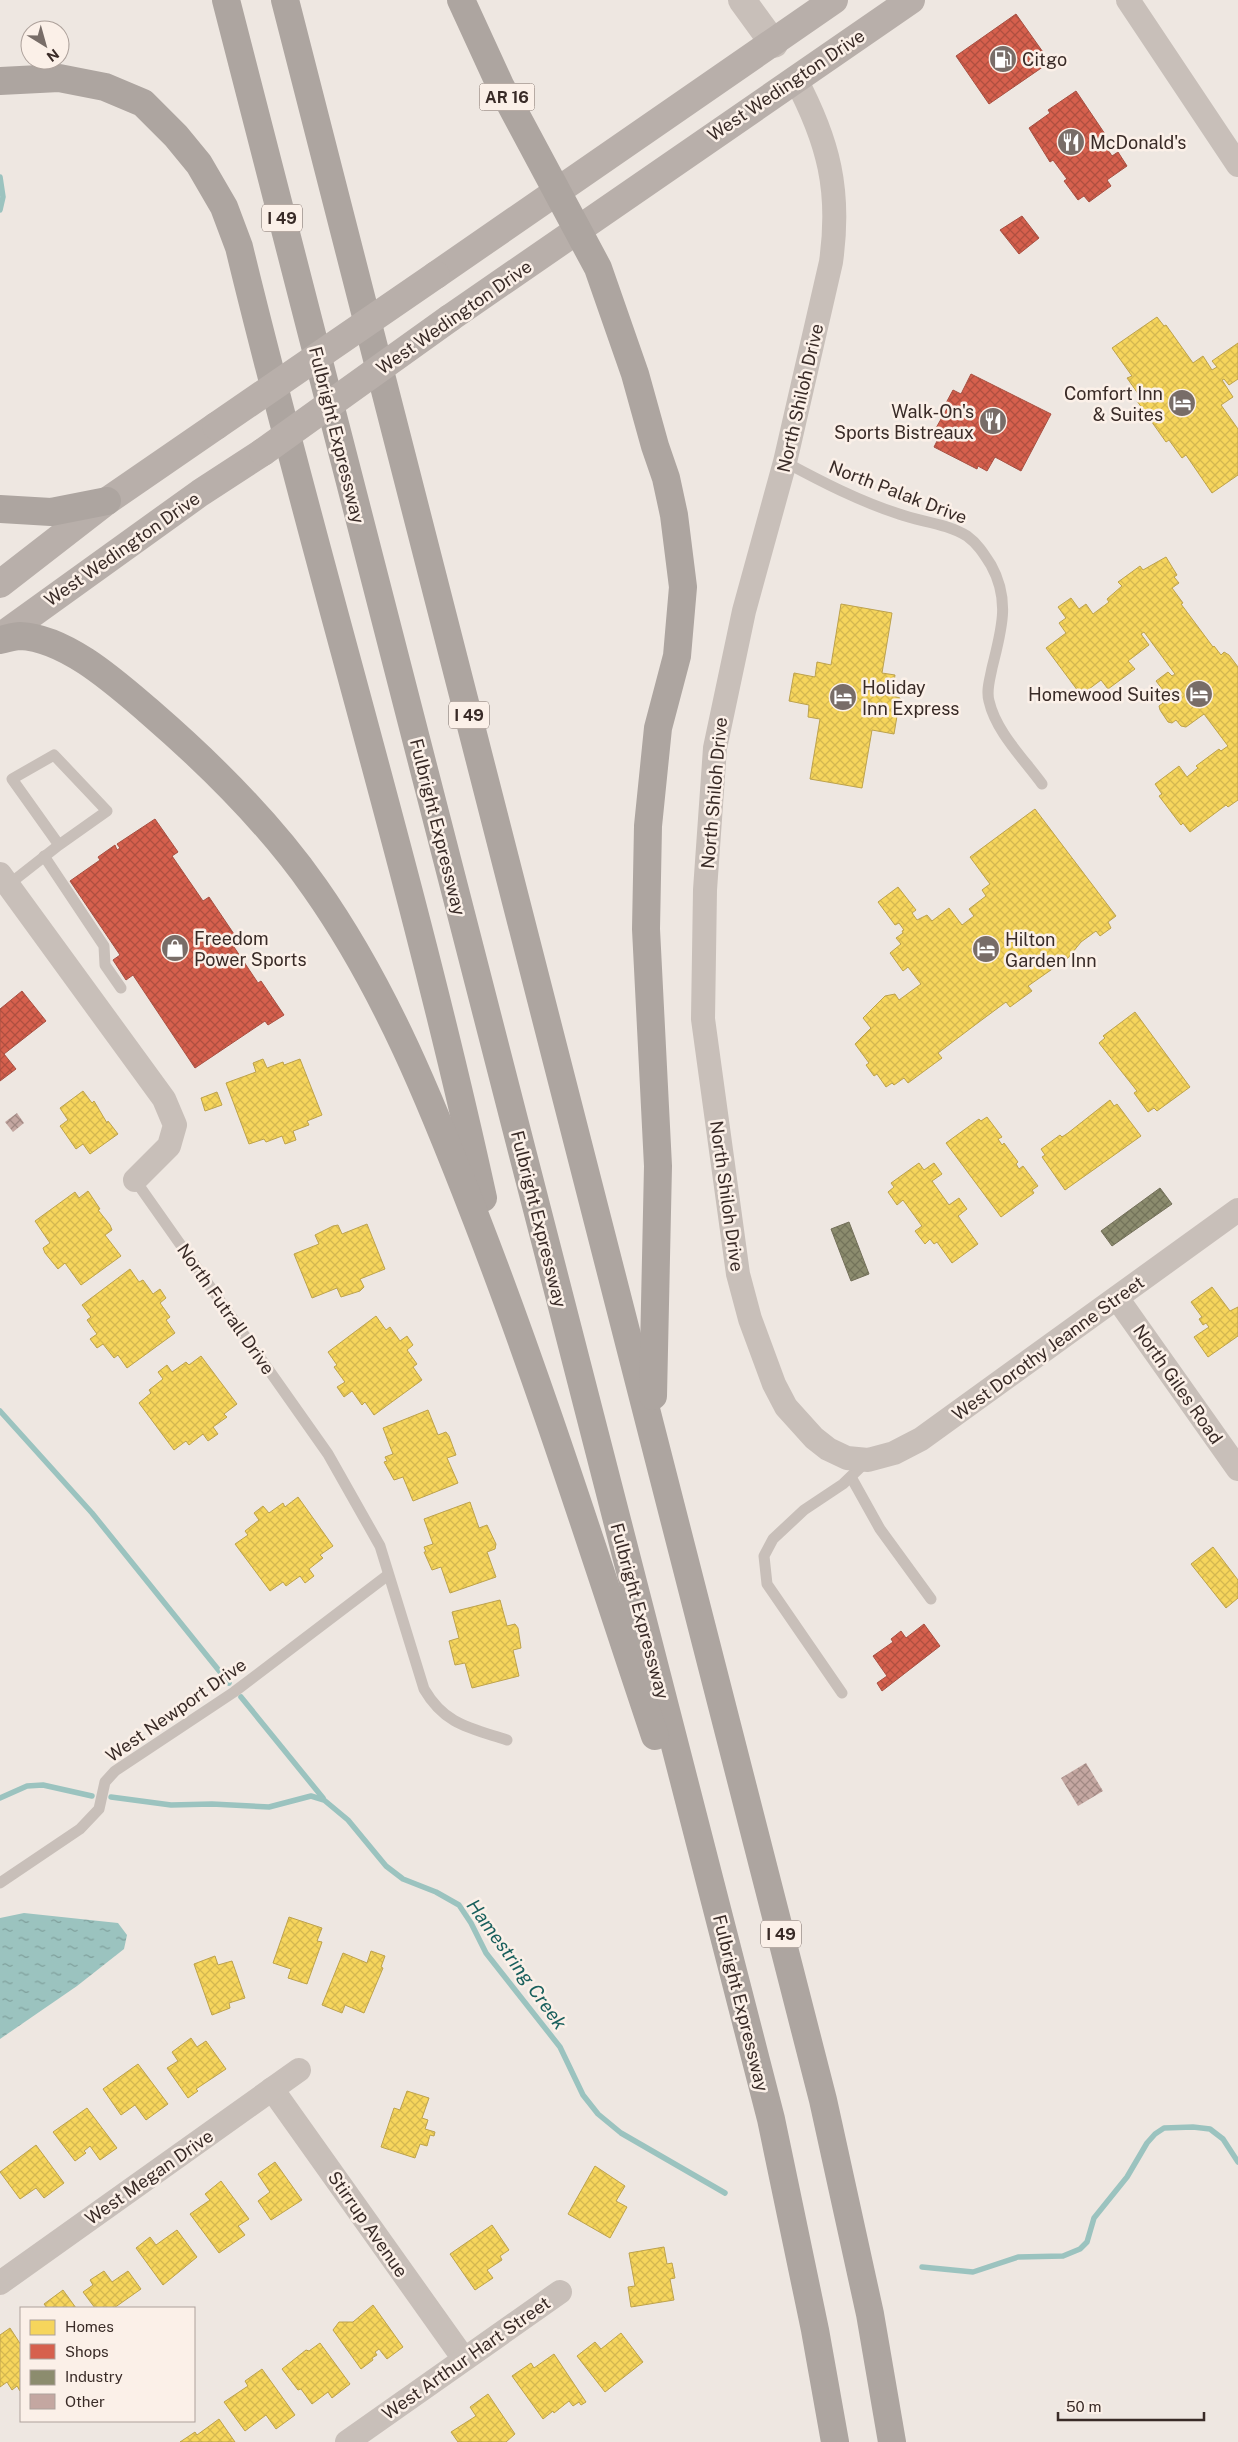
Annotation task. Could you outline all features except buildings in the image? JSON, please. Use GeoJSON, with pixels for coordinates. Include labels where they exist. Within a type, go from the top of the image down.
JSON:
{"type":"FeatureCollection","features":[{"type":"Feature","properties":{"kind":"highway","name":"Fulbright Expressway"},"geometry":{"type":"LineString","coordinates":[[226,0],[771,2119],[815,2330],[835,2442]]}},
{"type":"Feature","properties":{"kind":"highway","name":"I 49"},"geometry":{"type":"LineString","coordinates":[[285,0],[823,2100],[870,2314],[892,2442]]}},
{"type":"Feature","properties":{"kind":"highway","name":"AR 16"},"geometry":{"type":"LineString","coordinates":[[461,0],[500,85],[558,192]]}},
{"type":"Feature","properties":{"kind":"highway"},"geometry":{"type":"LineString","coordinates":[[0,81],[59,78],[105,88],[143,103],[176,136],[199,164],[224,207],[239,247],[426,962],[472,1149],[502,1284]]}},
{"type":"Feature","properties":{"kind":"highway"},"geometry":{"type":"LineString","coordinates":[[558,192],[598,268],[635,374],[666,478],[683,587],[677,656],[658,728],[648,826],[646,929],[658,1166],[652,1430]]}},
{"type":"Feature","properties":{"kind":"highway"},"geometry":{"type":"LineString","coordinates":[[0,508],[51,512],[107,501]]}},
{"type":"Feature","properties":{"kind":"highway"},"geometry":{"type":"LineString","coordinates":[[0,638],[20,636],[48,643],[81,658],[111,679],[217,773],[252,810],[314,886],[339,924],[389,1014],[430,1097],[502,1284],[727,1948]]}},
{"type":"Feature","properties":{"kind":"main road"},"geometry":{"type":"LineString","coordinates":[[0,584],[107,501],[774,44],[834,0]]}},
{"type":"Feature","properties":{"kind":"main road","name":"West Wedington Drive"},"geometry":{"type":"LineString","coordinates":[[0,638],[184,504],[263,452],[450,318],[795,78],[911,0]]}},
{"type":"Feature","properties":{"kind":"street"},"geometry":{"type":"LineString","coordinates":[[742,0],[774,44]]}},
{"type":"Feature","properties":{"kind":"street"},"geometry":{"type":"LineString","coordinates":[[1128,0],[1238,165]]}},
{"type":"Feature","properties":{"kind":"street","name":"North Shiloh Drive"},"geometry":{"type":"LineString","coordinates":[[795,78],[810,106],[825,146],[834,182],[836,208],[831,262],[786,462],[744,611],[714,748],[705,890],[703,1019],[738,1274],[750,1319],[774,1384],[786,1407],[814,1438],[855,1465]]}},
{"type":"Feature","properties":{"kind":"street","name":"North Futrall Drive"},"geometry":{"type":"LineString","coordinates":[[4,880],[164,1099],[175,1125],[169,1146],[135,1180]]}},
{"type":"Feature","properties":{"kind":"street","name":"West Dorothy Jeanne Street"},"geometry":{"type":"LineString","coordinates":[[855,1465],[894,1453],[921,1439],[1238,1210]]}},
{"type":"Feature","properties":{"kind":"street","name":"North Giles Road"},"geometry":{"type":"LineString","coordinates":[[1117,1298],[1238,1469]]}},
{"type":"Feature","properties":{"kind":"street","name":"West Megan Drive"},"geometry":{"type":"LineString","coordinates":[[0,2283],[299,2070]]}},
{"type":"Feature","properties":{"kind":"street","name":"Stirrup Avenue"},"geometry":{"type":"LineString","coordinates":[[272,2089],[464,2359]]}},
{"type":"Feature","properties":{"kind":"street","name":"West Arthur Hart Street"},"geometry":{"type":"LineString","coordinates":[[347,2442],[560,2292]]}},
{"type":"Feature","properties":{"kind":"lane","name":"North Palak Drive"},"geometry":{"type":"LineString","coordinates":[[786,462],[821,482],[900,515],[951,528],[968,537],[983,551],[994,571],[1004,615],[988,686],[988,699],[992,713],[1005,734],[1042,784]]}},
{"type":"Feature","properties":{"kind":"lane"},"geometry":{"type":"LineString","coordinates":[[4,880],[44,856],[107,811],[54,755],[12,779],[60,844]]}},
{"type":"Feature","properties":{"kind":"lane"},"geometry":{"type":"LineString","coordinates":[[44,856],[104,946],[105,965],[121,988]]}},
{"type":"Feature","properties":{"kind":"lane","name":"North Futrall Drive"},"geometry":{"type":"LineString","coordinates":[[135,1180],[328,1454],[380,1546],[424,1689],[433,1706],[448,1718],[466,1727],[507,1740]]}},
{"type":"Feature","properties":{"kind":"lane"},"geometry":{"type":"LineString","coordinates":[[842,1693],[767,1584],[764,1556],[773,1539],[855,1465],[880,1529],[931,1599]]}},
{"type":"Feature","properties":{"kind":"lane","name":"West Newport Drive"},"geometry":{"type":"LineString","coordinates":[[0,1883],[80,1829],[99,1809],[105,1782],[115,1770],[234,1692],[388,1575]]}},
{"type":"Feature","properties":{"kind":"water"},"geometry":{"type":"Polygon","coordinates":[[[24,1913],[118,1923],[127,1935],[124,1949],[77,1986],[0,2039],[0,1918],[24,1913]]]}},
{"type":"Feature","properties":{"kind":"waterway"},"geometry":{"type":"LineString","coordinates":[[0,177],[3,197],[0,210]]}},
{"type":"Feature","properties":{"kind":"waterway"},"geometry":{"type":"LineString","coordinates":[[0,1411],[92,1513],[229,1683]]}},
{"type":"Feature","properties":{"kind":"waterway"},"geometry":{"type":"LineString","coordinates":[[241,1697],[323,1798]]}},
{"type":"Feature","properties":{"kind":"waterway","name":"Hamestring Creek"},"geometry":{"type":"LineString","coordinates":[[0,1798],[27,1786],[43,1785],[92,1796]]}},
{"type":"Feature","properties":{"kind":"waterway","name":"Hamestring Creek"},"geometry":{"type":"LineString","coordinates":[[111,1797],[171,1805],[212,1804],[269,1807],[311,1796],[324,1800],[348,1820],[386,1866],[403,1879],[436,1892],[459,1905],[471,1923],[486,1953],[560,2047],[583,2095],[598,2114],[621,2133],[725,2193]]}},
{"type":"Feature","properties":{"kind":"waterway","name":"Hamestring Creek"},"geometry":{"type":"LineString","coordinates":[[922,2267],[973,2272],[1018,2257],[1063,2256],[1080,2249],[1087,2242],[1094,2218],[1127,2177],[1147,2143],[1164,2128],[1193,2127],[1210,2129],[1223,2139],[1238,2162]]}},
{"type":"Feature","properties":{"kind":"place","name":"Citgo"},"geometry":{"type":"Point","coordinates":[1003,59]}},
{"type":"Feature","properties":{"kind":"place","name":"McDonald's"},"geometry":{"type":"Point","coordinates":[1071,142]}},
{"type":"Feature","properties":{"kind":"place","name":"Comfort Inn & Suites"},"geometry":{"type":"Point","coordinates":[1182,403]}},
{"type":"Feature","properties":{"kind":"place","name":"Walk-On's Sports Bistreaux"},"geometry":{"type":"Point","coordinates":[993,421]}},
{"type":"Feature","properties":{"kind":"place","name":"Homewood Suites"},"geometry":{"type":"Point","coordinates":[1199,694]}},
{"type":"Feature","properties":{"kind":"place","name":"Holiday Inn Express"},"geometry":{"type":"Point","coordinates":[843,697]}},
{"type":"Feature","properties":{"kind":"place","name":"Freedom Power Sports"},"geometry":{"type":"Point","coordinates":[175,948]}},
{"type":"Feature","properties":{"kind":"place","name":"Hilton Garden Inn"},"geometry":{"type":"Point","coordinates":[986,949]}}]}
